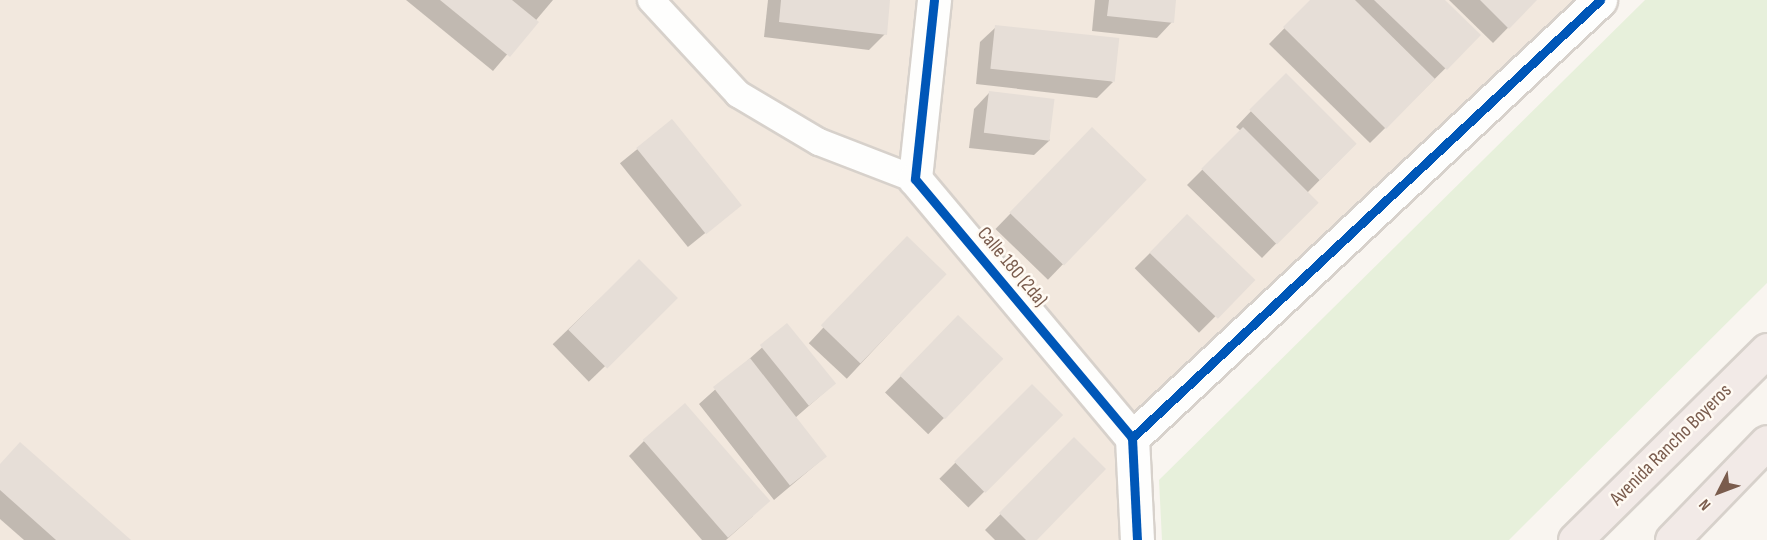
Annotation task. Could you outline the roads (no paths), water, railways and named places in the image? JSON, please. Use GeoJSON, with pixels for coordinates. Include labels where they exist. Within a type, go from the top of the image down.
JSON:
{"type":"FeatureCollection","features":[{"type":"Feature","properties":{"kind":"highway","name":"Avenida Rancho Boyeros"},"geometry":{"type":"LineString","coordinates":[[1575,540],[1767,350]]}},
{"type":"Feature","properties":{"kind":"highway"},"geometry":{"type":"LineString","coordinates":[[1672,540],[1767,442]]}},
{"type":"Feature","properties":{"kind":"street"},"geometry":{"type":"LineString","coordinates":[[915,179],[934,0]]}},
{"type":"Feature","properties":{"kind":"street"},"geometry":{"type":"LineString","coordinates":[[1137,540],[1132,438],[1600,0]]}},
{"type":"Feature","properties":{"kind":"street","name":"Calle 180 (2da)"},"geometry":{"type":"LineString","coordinates":[[915,179],[1132,438]]}},
{"type":"Feature","properties":{"kind":"lane"},"geometry":{"type":"LineString","coordinates":[[651,0],[738,94],[819,142],[915,179]]}}]}
